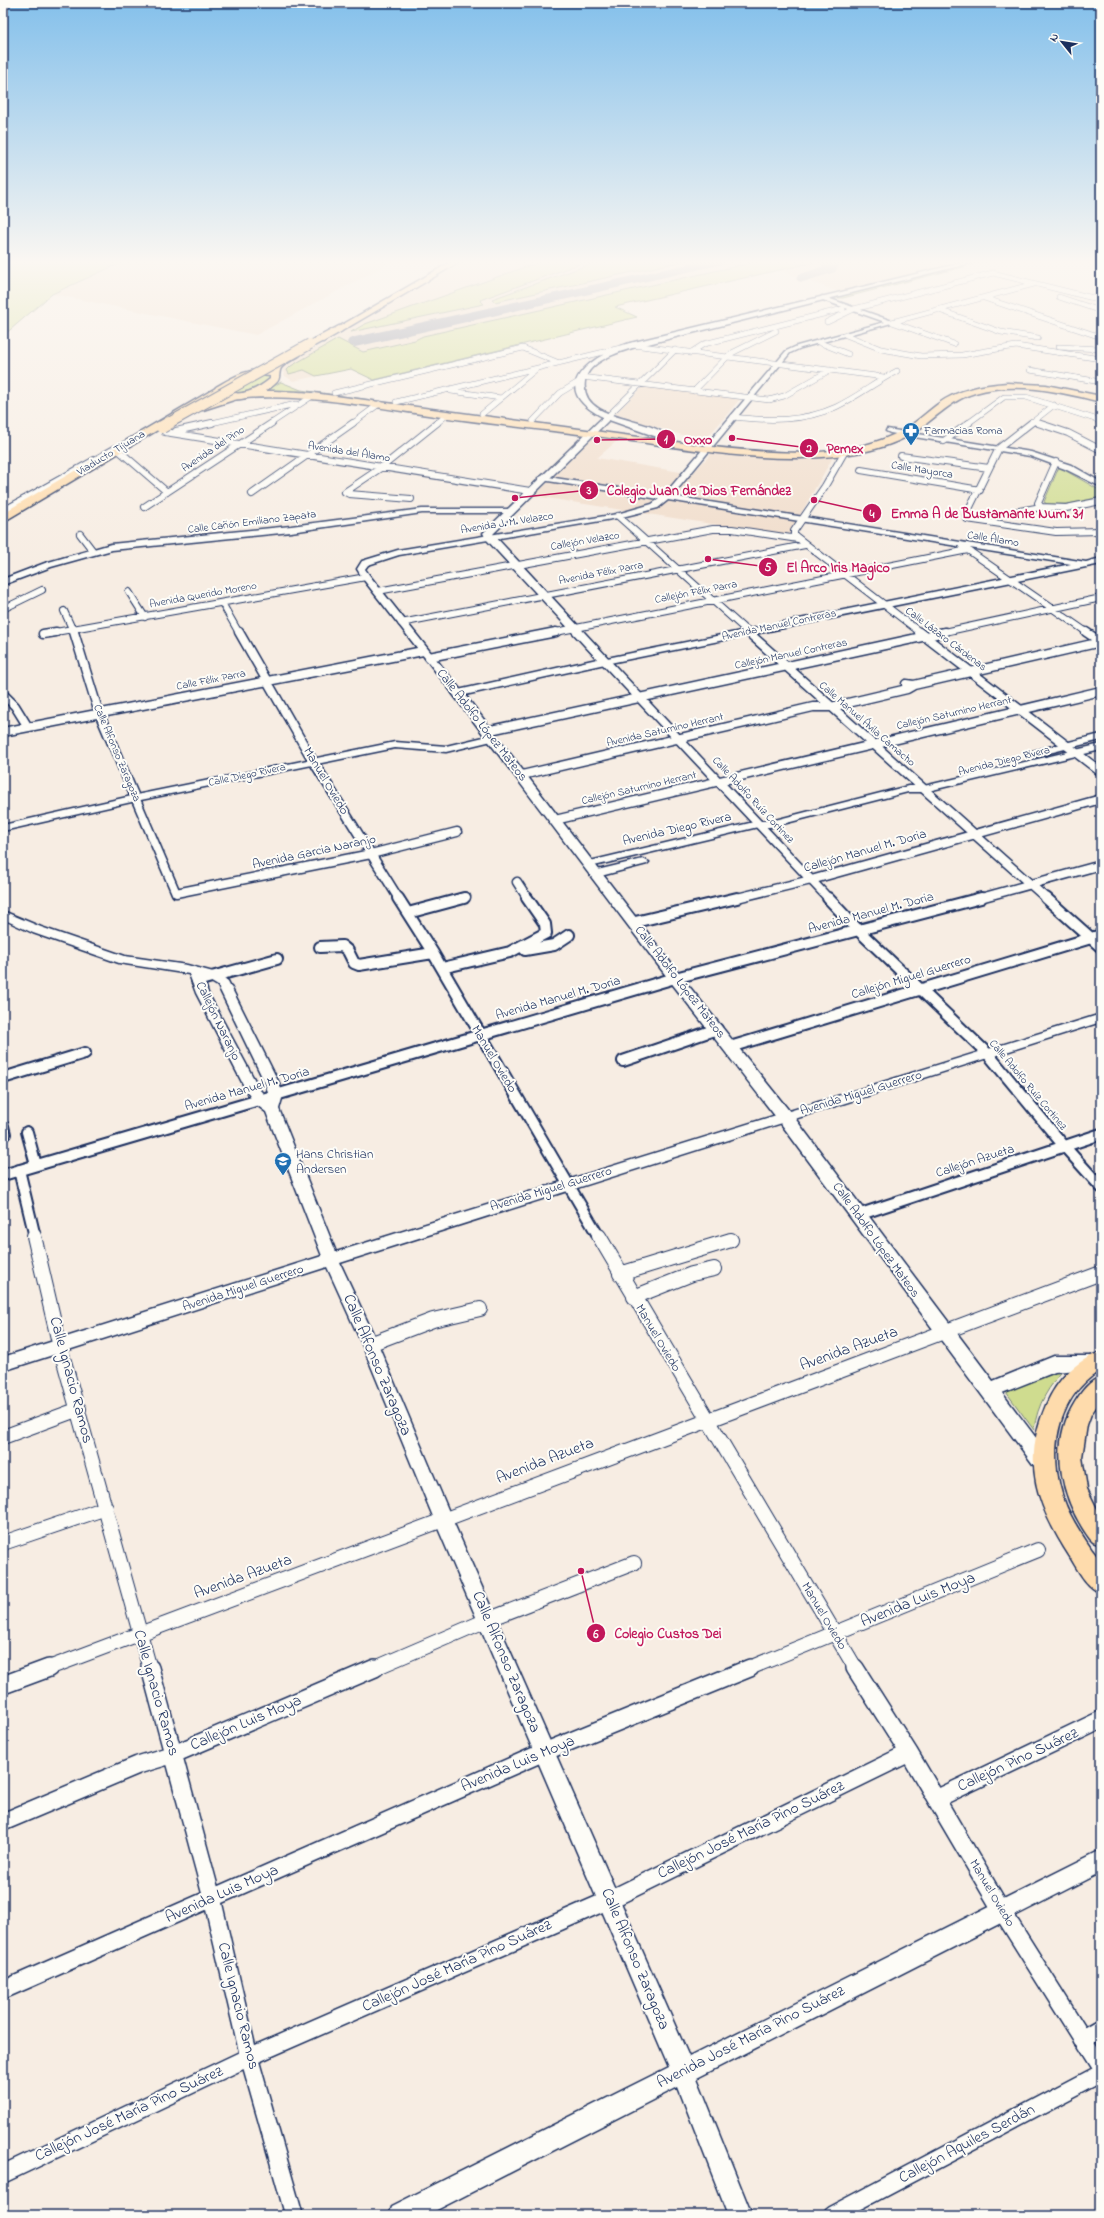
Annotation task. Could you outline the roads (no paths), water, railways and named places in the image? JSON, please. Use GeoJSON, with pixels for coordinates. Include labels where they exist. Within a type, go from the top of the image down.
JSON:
{"type":"FeatureCollection","features":[{"type":"Feature","properties":{"kind":"highway"},"geometry":{"type":"LineString","coordinates":[[240,396],[224,395],[219,391],[219,389],[263,364]]}},
{"type":"Feature","properties":{"kind":"highway","name":"Viaducto Tijuana"},"geometry":{"type":"LineString","coordinates":[[3,523],[140,440],[165,431],[277,364]]}},
{"type":"Feature","properties":{"kind":"highway"},"geometry":{"type":"LineString","coordinates":[[280,379],[282,364]]}},
{"type":"Feature","properties":{"kind":"highway"},"geometry":{"type":"LineString","coordinates":[[248,372],[264,371],[280,379]]}},
{"type":"Feature","properties":{"kind":"highway"},"geometry":{"type":"LineString","coordinates":[[140,440],[204,407],[240,396],[280,379]]}},
{"type":"Feature","properties":{"kind":"highway","name":"Viaducto Tijuana"},"geometry":{"type":"LineString","coordinates":[[3,518],[219,389]]}},
{"type":"Feature","properties":{"kind":"main road"},"geometry":{"type":"LineString","coordinates":[[593,364],[581,379],[579,392],[583,400],[593,409],[608,416],[663,436]]}},
{"type":"Feature","properties":{"kind":"main road"},"geometry":{"type":"LineString","coordinates":[[280,379],[334,393],[782,455],[845,451],[900,430],[953,398],[977,390],[1002,387],[1036,387],[1069,391],[1101,399]]}},
{"type":"Feature","properties":{"kind":"main road"},"geometry":{"type":"LineString","coordinates":[[921,409],[954,389],[980,384],[1036,382],[1075,387],[1101,394]]}},
{"type":"Feature","properties":{"kind":"main road"},"geometry":{"type":"LineString","coordinates":[[240,396],[289,393],[314,395],[447,415],[663,436],[710,446],[766,449],[795,450],[853,443],[900,430]]}},
{"type":"Feature","properties":{"kind":"main road"},"geometry":{"type":"LineString","coordinates":[[488,537],[490,530],[542,478],[608,416]]}},
{"type":"Feature","properties":{"kind":"main road","name":"Calle Adolfo Ruíz Cortinez"},"geometry":{"type":"LineString","coordinates":[[488,537],[605,661]]}},
{"type":"Feature","properties":{"kind":"main road","name":"Avenida Manuel Contreras"},"geometry":{"type":"LineString","coordinates":[[458,693],[605,661]]}},
{"type":"Feature","properties":{"kind":"main road","name":"Calle Adolfo López Mateos"},"geometry":{"type":"LineString","coordinates":[[458,693],[635,922],[676,978],[785,1117],[1042,1461]]}},
{"type":"Feature","properties":{"kind":"main road"},"geometry":{"type":"LineString","coordinates":[[990,1390],[1054,1364],[1099,1361]]}},
{"type":"Feature","properties":{"kind":"main road"},"geometry":{"type":"LineString","coordinates":[[1099,1361],[1076,1377],[1062,1393],[1052,1413],[1045,1434],[1042,1461],[1048,1487],[1065,1530],[1101,1582]]}},
{"type":"Feature","properties":{"kind":"main road"},"geometry":{"type":"LineString","coordinates":[[1098,1526],[1080,1502],[1074,1481],[1072,1446],[1080,1410],[1093,1392],[1101,1386]]}},
{"type":"Feature","properties":{"kind":"street"},"geometry":{"type":"LineString","coordinates":[[334,393],[458,364]]}},
{"type":"Feature","properties":{"kind":"street"},"geometry":{"type":"LineString","coordinates":[[396,402],[553,364]]}},
{"type":"Feature","properties":{"kind":"street"},"geometry":{"type":"LineString","coordinates":[[608,416],[661,364]]}},
{"type":"Feature","properties":{"kind":"street"},"geometry":{"type":"LineString","coordinates":[[694,391],[721,364]]}},
{"type":"Feature","properties":{"kind":"street"},"geometry":{"type":"LineString","coordinates":[[775,364],[884,377]]}},
{"type":"Feature","properties":{"kind":"street","name":"Avenida J. M. Velazco"},"geometry":{"type":"LineString","coordinates":[[366,577],[361,569],[362,566],[370,561],[398,553],[618,516],[655,506],[667,497],[748,398],[779,364]]}},
{"type":"Feature","properties":{"kind":"street"},"geometry":{"type":"LineString","coordinates":[[482,414],[537,368]]}},
{"type":"Feature","properties":{"kind":"street"},"geometry":{"type":"LineString","coordinates":[[533,421],[560,393],[581,379],[640,384],[748,398],[779,399],[830,370]]}},
{"type":"Feature","properties":{"kind":"street"},"geometry":{"type":"LineString","coordinates":[[733,417],[770,421],[804,417],[836,407],[897,370]]}},
{"type":"Feature","properties":{"kind":"street"},"geometry":{"type":"LineString","coordinates":[[1030,370],[1101,382]]}},
{"type":"Feature","properties":{"kind":"street"},"geometry":{"type":"LineString","coordinates":[[444,390],[501,398]]}},
{"type":"Feature","properties":{"kind":"street","name":"Avenida del Pino"},"geometry":{"type":"LineString","coordinates":[[144,507],[314,395]]}},
{"type":"Feature","properties":{"kind":"street"},"geometry":{"type":"LineString","coordinates":[[900,430],[945,440],[1004,397],[1026,397],[1101,421]]}},
{"type":"Feature","properties":{"kind":"street"},"geometry":{"type":"LineString","coordinates":[[165,431],[302,402]]}},
{"type":"Feature","properties":{"kind":"street"},"geometry":{"type":"LineString","coordinates":[[252,494],[310,455],[379,404]]}},
{"type":"Feature","properties":{"kind":"street"},"geometry":{"type":"LineString","coordinates":[[1054,405],[999,448],[980,490],[966,516],[967,519],[1056,532],[1101,531]]}},
{"type":"Feature","properties":{"kind":"street"},"geometry":{"type":"LineString","coordinates":[[410,499],[345,493],[382,467],[447,415]]}},
{"type":"Feature","properties":{"kind":"street"},"geometry":{"type":"LineString","coordinates":[[1032,421],[1068,433],[1101,450]]}},
{"type":"Feature","properties":{"kind":"street"},"geometry":{"type":"LineString","coordinates":[[900,430],[929,438],[956,441],[1031,454],[1056,462],[1101,485]]}},
{"type":"Feature","properties":{"kind":"street","name":"Avenida del Álamo"},"geometry":{"type":"LineString","coordinates":[[165,431],[530,491]]}},
{"type":"Feature","properties":{"kind":"street"},"geometry":{"type":"LineString","coordinates":[[3,511],[116,448],[167,492]]}},
{"type":"Feature","properties":{"kind":"street"},"geometry":{"type":"LineString","coordinates":[[798,539],[794,533],[845,451]]}},
{"type":"Feature","properties":{"kind":"street"},"geometry":{"type":"LineString","coordinates":[[901,456],[989,468]]}},
{"type":"Feature","properties":{"kind":"street"},"geometry":{"type":"LineString","coordinates":[[1041,507],[1038,503],[1056,462]]}},
{"type":"Feature","properties":{"kind":"street","name":"Calle Mayorca"},"geometry":{"type":"LineString","coordinates":[[861,470],[980,490]]}},
{"type":"Feature","properties":{"kind":"street","name":"Calle Álamo"},"geometry":{"type":"LineString","coordinates":[[542,478],[803,519],[965,548],[1085,564]]}},
{"type":"Feature","properties":{"kind":"street"},"geometry":{"type":"LineString","coordinates":[[1008,512],[1041,507],[1066,508],[1101,501]]}},
{"type":"Feature","properties":{"kind":"street","name":"Calle Cañón Emiliano Zapata"},"geometry":{"type":"LineString","coordinates":[[3,582],[48,565],[111,546],[291,529],[389,514],[422,511],[509,511]]}},
{"type":"Feature","properties":{"kind":"street","name":"Calle Manuel Ávila Camacho"},"geometry":{"type":"LineString","coordinates":[[618,516],[710,600],[874,744],[917,787],[973,833],[1101,947]]}},
{"type":"Feature","properties":{"kind":"street","name":"Callejón Velazco"},"geometry":{"type":"LineString","coordinates":[[378,591],[515,565],[722,529],[798,539]]}},
{"type":"Feature","properties":{"kind":"street"},"geometry":{"type":"LineString","coordinates":[[80,534],[94,551]]}},
{"type":"Feature","properties":{"kind":"street","name":"Calle Lázaro Cárdenas"},"geometry":{"type":"LineString","coordinates":[[798,539],[1101,772]]}},
{"type":"Feature","properties":{"kind":"street","name":"Avenida Félix Parra"},"geometry":{"type":"LineString","coordinates":[[401,623],[805,545]]}},
{"type":"Feature","properties":{"kind":"street"},"geometry":{"type":"LineString","coordinates":[[965,548],[1101,642]]}},
{"type":"Feature","properties":{"kind":"street","name":"Callejón Félix Parra"},"geometry":{"type":"LineString","coordinates":[[426,654],[573,628],[844,574],[965,548]]}},
{"type":"Feature","properties":{"kind":"street","name":"Avenida Manuel Contreras"},"geometry":{"type":"LineString","coordinates":[[605,661],[881,604],[1101,561]]}},
{"type":"Feature","properties":{"kind":"street","name":"Calle Adolfo López Mateos"},"geometry":{"type":"LineString","coordinates":[[366,577],[458,693]]}},
{"type":"Feature","properties":{"kind":"street","name":"Avenida Querido Moreno"},"geometry":{"type":"LineString","coordinates":[[43,634],[73,630],[366,577]]}},
{"type":"Feature","properties":{"kind":"street"},"geometry":{"type":"LineString","coordinates":[[3,609],[42,590]]}},
{"type":"Feature","properties":{"kind":"street"},"geometry":{"type":"LineString","coordinates":[[129,592],[145,617]]}},
{"type":"Feature","properties":{"kind":"street","name":"Callejón Manuel Contreras"},"geometry":{"type":"LineString","coordinates":[[489,735],[641,698],[1101,598]]}},
{"type":"Feature","properties":{"kind":"street","name":"Manuel Oviedo"},"geometry":{"type":"LineString","coordinates":[[222,603],[313,761],[442,968],[480,1036],[569,1184],[620,1274],[834,1634],[909,1753],[1002,1911],[1101,2068]]}},
{"type":"Feature","properties":{"kind":"street","name":"Calle Alfonso Zaragoza"},"geometry":{"type":"LineString","coordinates":[[64,611],[73,630],[99,713],[176,892]]}},
{"type":"Feature","properties":{"kind":"street","name":"Avenida Saturnino Herrant"},"geometry":{"type":"LineString","coordinates":[[522,776],[813,707],[907,689],[914,685],[1101,642]]}},
{"type":"Feature","properties":{"kind":"street","name":"Calle Félix Parra"},"geometry":{"type":"LineString","coordinates":[[3,732],[267,681],[426,654]]}},
{"type":"Feature","properties":{"kind":"street","name":"Calle Adolfo Ruíz Cortinez"},"geometry":{"type":"LineString","coordinates":[[605,661],[718,781],[765,827],[811,880],[859,931],[919,990],[988,1054],[1064,1146],[1101,1187]]}},
{"type":"Feature","properties":{"kind":"street","name":"Callejón Saturnino Herrant"},"geometry":{"type":"LineString","coordinates":[[555,820],[1101,691]]}},
{"type":"Feature","properties":{"kind":"street"},"geometry":{"type":"LineString","coordinates":[[3,694],[15,706],[28,727]]}},
{"type":"Feature","properties":{"kind":"street","name":"Calle Diego Rivera"},"geometry":{"type":"LineString","coordinates":[[3,828],[136,798],[395,745],[446,749],[489,735]]}},
{"type":"Feature","properties":{"kind":"street","name":"Avenida Diego Rivera"},"geometry":{"type":"LineString","coordinates":[[593,869],[765,827],[1066,746],[1101,738]]}},
{"type":"Feature","properties":{"kind":"street","name":"Avenida Diego Rivera"},"geometry":{"type":"LineString","coordinates":[[917,787],[1077,754],[1101,747]]}},
{"type":"Feature","properties":{"kind":"street","name":"Callejón Manuel M. Doria"},"geometry":{"type":"LineString","coordinates":[[635,922],[811,880],[973,833],[1101,799]]}},
{"type":"Feature","properties":{"kind":"street","name":"Avenida Garcia Naranjo"},"geometry":{"type":"LineString","coordinates":[[176,892],[371,854],[457,832]]}},
{"type":"Feature","properties":{"kind":"street","name":"Avenida Manuel M. Doria"},"geometry":{"type":"LineString","coordinates":[[3,1175],[269,1101],[676,978],[859,931],[1101,864]]}},
{"type":"Feature","properties":{"kind":"street"},"geometry":{"type":"LineString","coordinates":[[501,954],[533,943],[546,932],[545,924],[517,882]]}},
{"type":"Feature","properties":{"kind":"street"},"geometry":{"type":"LineString","coordinates":[[408,914],[466,897]]}},
{"type":"Feature","properties":{"kind":"street"},"geometry":{"type":"LineString","coordinates":[[3,915],[37,930],[123,960],[177,967],[196,977]]}},
{"type":"Feature","properties":{"kind":"street"},"geometry":{"type":"LineString","coordinates":[[442,968],[501,954],[554,945],[569,935]]}},
{"type":"Feature","properties":{"kind":"street","name":"Callejón Miguel Guerrero"},"geometry":{"type":"LineString","coordinates":[[730,1047],[1101,935]]}},
{"type":"Feature","properties":{"kind":"street"},"geometry":{"type":"LineString","coordinates":[[320,947],[343,945],[347,947],[354,963],[359,965],[433,953]]}},
{"type":"Feature","properties":{"kind":"street"},"geometry":{"type":"LineString","coordinates":[[213,976],[277,959]]}},
{"type":"Feature","properties":{"kind":"street","name":"Callejón Naranjo"},"geometry":{"type":"LineString","coordinates":[[213,976],[224,984],[269,1101],[196,977],[213,976]]}},
{"type":"Feature","properties":{"kind":"street","name":"Avenida Miguel Guerrero"},"geometry":{"type":"LineString","coordinates":[[3,1364],[569,1184],[1101,1018]]}},
{"type":"Feature","properties":{"kind":"street"},"geometry":{"type":"LineString","coordinates":[[623,1061],[717,1029]]}},
{"type":"Feature","properties":{"kind":"street"},"geometry":{"type":"LineString","coordinates":[[3,1078],[85,1053]]}},
{"type":"Feature","properties":{"kind":"street","name":"Calle Alfonso Zaragoza"},"geometry":{"type":"LineString","coordinates":[[269,1101],[331,1259],[370,1344],[443,1519],[683,2071],[740,2215]]}},
{"type":"Feature","properties":{"kind":"street"},"geometry":{"type":"LineString","coordinates":[[27,1132],[36,1165]]}},
{"type":"Feature","properties":{"kind":"street","name":"Callejón Azueta"},"geometry":{"type":"LineString","coordinates":[[858,1215],[1101,1134]]}},
{"type":"Feature","properties":{"kind":"street","name":"Calle Ignacio Ramos"},"geometry":{"type":"LineString","coordinates":[[19,1170],[60,1347],[79,1409],[139,1634],[174,1754],[212,1898],[249,2057],[294,2215]]}},
{"type":"Feature","properties":{"kind":"street"},"geometry":{"type":"LineString","coordinates":[[620,1274],[731,1240]]}},
{"type":"Feature","properties":{"kind":"street"},"geometry":{"type":"LineString","coordinates":[[634,1297],[692,1274],[714,1269]]}},
{"type":"Feature","properties":{"kind":"street","name":"Avenida Azueta"},"geometry":{"type":"LineString","coordinates":[[3,1685],[292,1578],[443,1519],[945,1333],[1101,1273]]}},
{"type":"Feature","properties":{"kind":"street"},"geometry":{"type":"LineString","coordinates":[[370,1344],[433,1320],[480,1309]]}},
{"type":"Feature","properties":{"kind":"street"},"geometry":{"type":"LineString","coordinates":[[3,1437],[79,1409]]}},
{"type":"Feature","properties":{"kind":"street"},"geometry":{"type":"LineString","coordinates":[[3,1543],[106,1508]]}},
{"type":"Feature","properties":{"kind":"street","name":"Avenida Luis Moya"},"geometry":{"type":"LineString","coordinates":[[3,1990],[544,1752],[1038,1550]]}},
{"type":"Feature","properties":{"kind":"street","name":"Callejón Luis Moya"},"geometry":{"type":"LineString","coordinates":[[3,1822],[138,1765],[174,1754],[487,1620],[634,1563]]}},
{"type":"Feature","properties":{"kind":"street","name":"Callejón Pino Suárez"},"geometry":{"type":"LineString","coordinates":[[936,1799],[1101,1720]]}},
{"type":"Feature","properties":{"kind":"street","name":"Callejón José María Pino Suárez"},"geometry":{"type":"LineString","coordinates":[[3,2174],[249,2057],[609,1900],[909,1753]]}},
{"type":"Feature","properties":{"kind":"street","name":"Avenida José María Pino Suárez"},"geometry":{"type":"LineString","coordinates":[[401,2215],[683,2071],[1101,1861]]}},
{"type":"Feature","properties":{"kind":"street"},"geometry":{"type":"LineString","coordinates":[[1082,2039],[1101,2028]]}},
{"type":"Feature","properties":{"kind":"street","name":"Callejón Aquiles Serdán"},"geometry":{"type":"LineString","coordinates":[[832,2215],[1101,2073]]}},
{"type":"Feature","properties":{"kind":"place","name":"Pemex"},"geometry":{"type":"Point","coordinates":[732,438]}},
{"type":"Feature","properties":{"kind":"place","name":"Oxxo"},"geometry":{"type":"Point","coordinates":[597,440]}},
{"type":"Feature","properties":{"kind":"place","name":"Farmacias Roma"},"geometry":{"type":"Point","coordinates":[911,446]}},
{"type":"Feature","properties":{"kind":"place","name":"Colegio Juan de Dios Fernández"},"geometry":{"type":"Point","coordinates":[515,498]}},
{"type":"Feature","properties":{"kind":"place","name":"Emma A de Bustamante Num. 31"},"geometry":{"type":"Point","coordinates":[814,500]}},
{"type":"Feature","properties":{"kind":"place","name":"El Arco Iris Magico"},"geometry":{"type":"Point","coordinates":[708,559]}},
{"type":"Feature","properties":{"kind":"place","name":"Hans Christian Andersen"},"geometry":{"type":"Point","coordinates":[283,1176]}},
{"type":"Feature","properties":{"kind":"place","name":"Colegio Custos Dei"},"geometry":{"type":"Point","coordinates":[581,1571]}}]}
